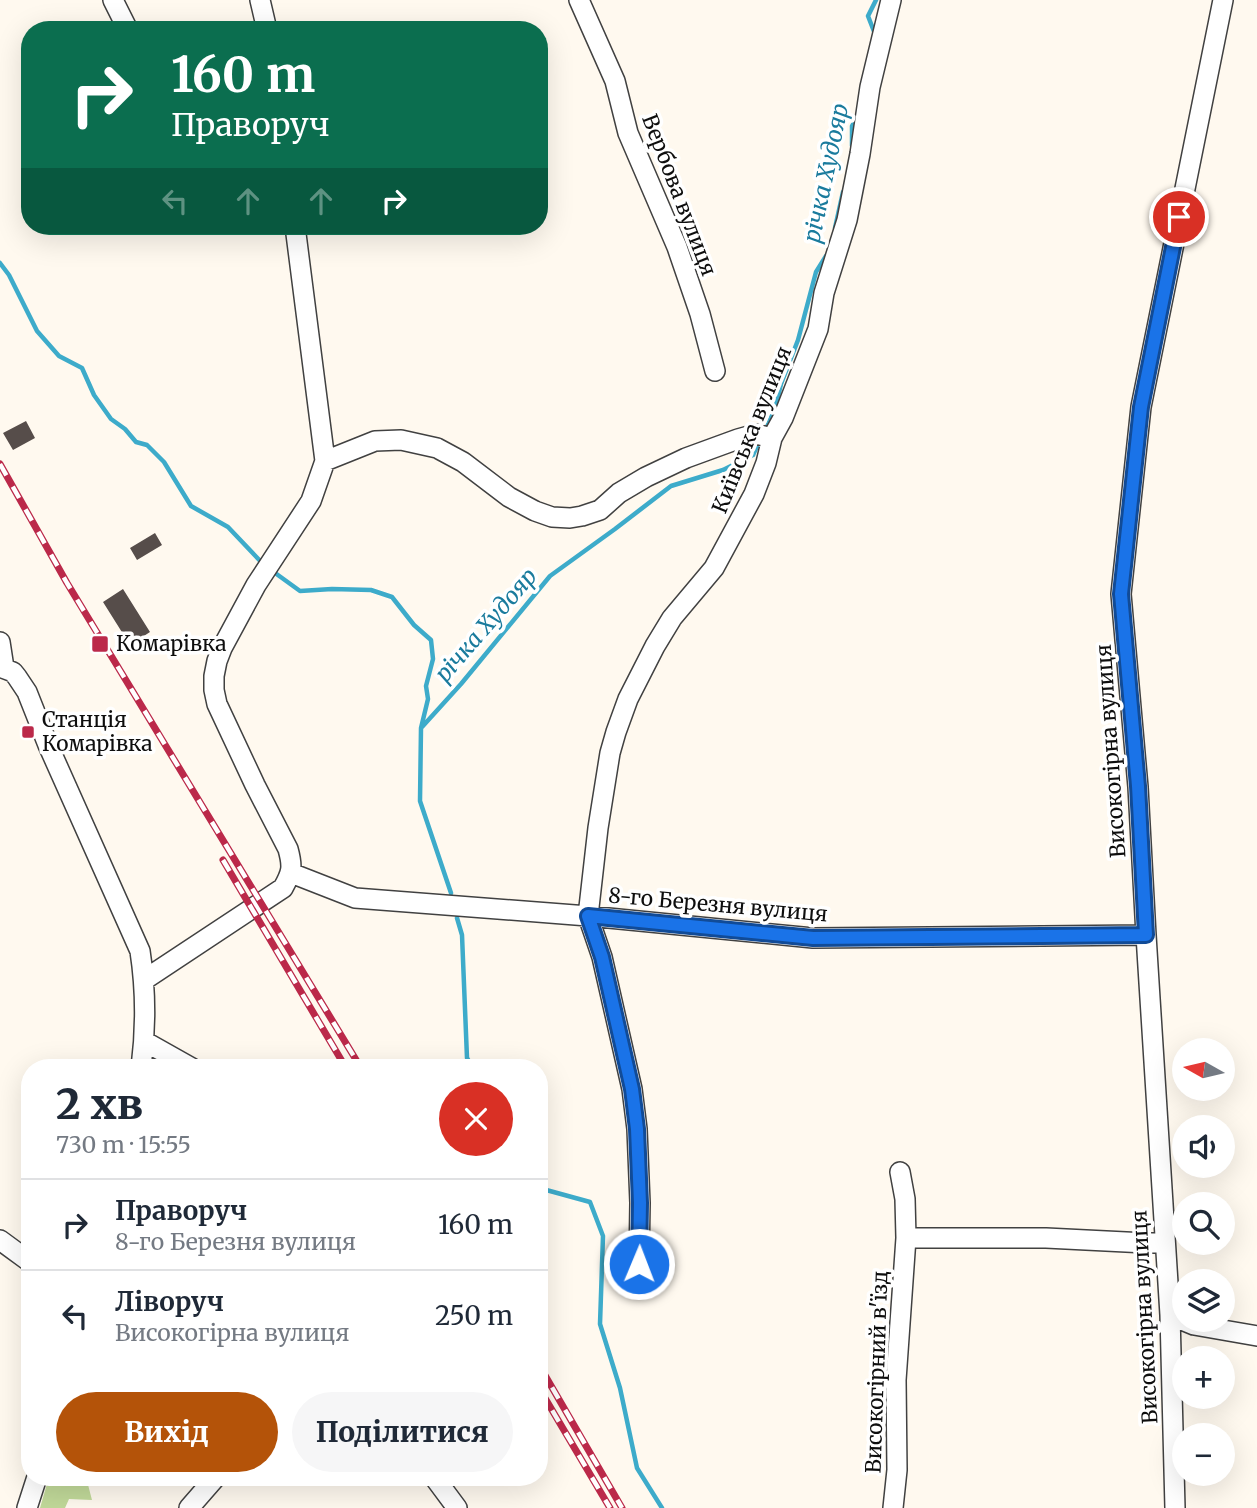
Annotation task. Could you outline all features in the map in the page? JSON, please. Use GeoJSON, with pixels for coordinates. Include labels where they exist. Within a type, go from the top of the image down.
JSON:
{"type":"FeatureCollection","features":[{"type":"Feature","properties":{"kind":"street"},"geometry":{"type":"LineString","coordinates":[[113,0],[124,21]]}},
{"type":"Feature","properties":{"kind":"street"},"geometry":{"type":"LineString","coordinates":[[260,0],[265,21]]}},
{"type":"Feature","properties":{"kind":"street","name":"Вербова вулиця"},"geometry":{"type":"LineString","coordinates":[[579,0],[615,81],[628,133],[677,247],[701,314],[715,371]]}},
{"type":"Feature","properties":{"kind":"street","name":"Київська вулиця"},"geometry":{"type":"LineString","coordinates":[[639,1264],[640,1203],[637,1129],[632,1089],[602,957],[588,916],[610,753],[628,699],[654,646],[672,618],[714,568],[754,494],[772,438],[783,418],[818,328],[824,293],[847,220],[870,87],[891,0]]}},
{"type":"Feature","properties":{"kind":"street","name":"Високогірна вулиця"},"geometry":{"type":"LineString","coordinates":[[1175,1508],[1170,1315],[1138,786],[1121,594],[1141,407],[1223,0]]}},
{"type":"Feature","properties":{"kind":"street"},"geometry":{"type":"LineString","coordinates":[[144,980],[283,888],[291,873],[292,861],[288,849],[222,718],[214,690],[214,676],[217,661],[256,585],[311,501],[325,461],[296,235]]}},
{"type":"Feature","properties":{"kind":"street"},"geometry":{"type":"LineString","coordinates":[[325,461],[375,441],[401,440],[437,448],[463,462],[509,497],[535,511],[552,517],[570,518],[600,510],[637,482],[686,458],[756,434],[772,438]]}},
{"type":"Feature","properties":{"kind":"street"},"geometry":{"type":"LineString","coordinates":[[0,642],[2,667],[18,677],[27,692],[140,951],[144,980],[142,1059]]}},
{"type":"Feature","properties":{"kind":"street","name":"8-го Березня вулиця"},"geometry":{"type":"LineString","coordinates":[[291,873],[355,898],[588,916],[813,938],[1146,935]]}},
{"type":"Feature","properties":{"kind":"street"},"geometry":{"type":"LineString","coordinates":[[144,1041],[176,1059]]}},
{"type":"Feature","properties":{"kind":"street","name":"Високогірний в'їзд"},"geometry":{"type":"LineString","coordinates":[[893,1508],[897,1470],[896,1380],[906,1238],[905,1199],[900,1172]]}},
{"type":"Feature","properties":{"kind":"street"},"geometry":{"type":"LineString","coordinates":[[906,1238],[1046,1238],[1165,1242]]}},
{"type":"Feature","properties":{"kind":"street"},"geometry":{"type":"LineString","coordinates":[[0,1240],[21,1255]]}},
{"type":"Feature","properties":{"kind":"street"},"geometry":{"type":"LineString","coordinates":[[1170,1315],[1194,1325],[1257,1336]]}},
{"type":"Feature","properties":{"kind":"street"},"geometry":{"type":"LineString","coordinates":[[27,1508],[34,1486]]}},
{"type":"Feature","properties":{"kind":"street"},"geometry":{"type":"LineString","coordinates":[[189,1508],[208,1486]]}},
{"type":"Feature","properties":{"kind":"street"},"geometry":{"type":"LineString","coordinates":[[441,1486],[457,1508]]}},
{"type":"Feature","properties":{"kind":"green space"},"geometry":{"type":"Polygon","coordinates":[[[46,1486],[88,1486],[92,1500],[69,1499],[65,1508],[40,1508],[46,1486]]]}},
{"type":"Feature","properties":{"kind":"building"},"geometry":{"type":"Polygon","coordinates":[[[26,421],[35,438],[13,450],[3,433],[26,421]]]}},
{"type":"Feature","properties":{"kind":"building"},"geometry":{"type":"Polygon","coordinates":[[[155,533],[162,545],[137,560],[130,548],[155,533]]]}},
{"type":"Feature","properties":{"kind":"building"},"geometry":{"type":"Polygon","coordinates":[[[123,589],[150,632],[130,645],[103,602],[123,589]]]}},
{"type":"Feature","properties":{"kind":"waterway","name":"річка Худояр"},"geometry":{"type":"LineString","coordinates":[[875,34],[868,16],[876,0]]}},
{"type":"Feature","properties":{"kind":"waterway","name":"річка Худояр"},"geometry":{"type":"LineString","coordinates":[[852,146],[852,126],[857,117]]}},
{"type":"Feature","properties":{"kind":"waterway","name":"річка Худояр"},"geometry":{"type":"LineString","coordinates":[[835,228],[843,192]]}},
{"type":"Feature","properties":{"kind":"waterway","name":"річка Худояр"},"geometry":{"type":"LineString","coordinates":[[766,429],[798,340],[816,272],[826,256]]}},
{"type":"Feature","properties":{"kind":"waterway"},"geometry":{"type":"LineString","coordinates":[[0,263],[9,275],[37,331],[59,356],[82,368],[94,395],[111,419],[125,429],[136,442],[147,445],[164,462],[191,506],[228,527],[264,565]]}},
{"type":"Feature","properties":{"kind":"waterway","name":"річка Худояр"},"geometry":{"type":"LineString","coordinates":[[422,727],[550,576],[671,486],[723,470],[753,455],[758,444]]}},
{"type":"Feature","properties":{"kind":"waterway"},"geometry":{"type":"LineString","coordinates":[[271,570],[300,591],[371,590],[392,597],[414,625],[431,640],[433,659],[426,686],[428,699],[421,728],[420,801],[451,893]]}},
{"type":"Feature","properties":{"kind":"waterway"},"geometry":{"type":"LineString","coordinates":[[457,918],[462,935],[468,1059]]}},
{"type":"Feature","properties":{"kind":"waterway"},"geometry":{"type":"LineString","coordinates":[[548,1190],[590,1202],[603,1236],[600,1324],[620,1388],[637,1468],[662,1508]]}},
{"type":"Feature","properties":{"kind":"railway"},"geometry":{"type":"LineString","coordinates":[[0,464],[67,583],[356,1059]]}},
{"type":"Feature","properties":{"kind":"railway"},"geometry":{"type":"LineString","coordinates":[[223,860],[341,1059]]}},
{"type":"Feature","properties":{"kind":"railway"},"geometry":{"type":"LineString","coordinates":[[548,1381],[622,1508]]}},
{"type":"Feature","properties":{"kind":"railway"},"geometry":{"type":"LineString","coordinates":[[548,1403],[610,1508]]}},
{"type":"Feature","properties":{"kind":"place","name":"Комарівка"},"geometry":{"type":"Point","coordinates":[100,644]}},
{"type":"Feature","properties":{"kind":"place","name":"Станція Комарівка"},"geometry":{"type":"Point","coordinates":[28,732]}},
{"type":"Feature","properties":{"kind":"route"},"geometry":{"type":"LineString","coordinates":[[639,1264],[640,1203],[637,1129],[632,1089],[602,957],[588,916],[813,938],[1146,935],[1138,786],[1121,594],[1141,407],[1179,217]]}}]}
